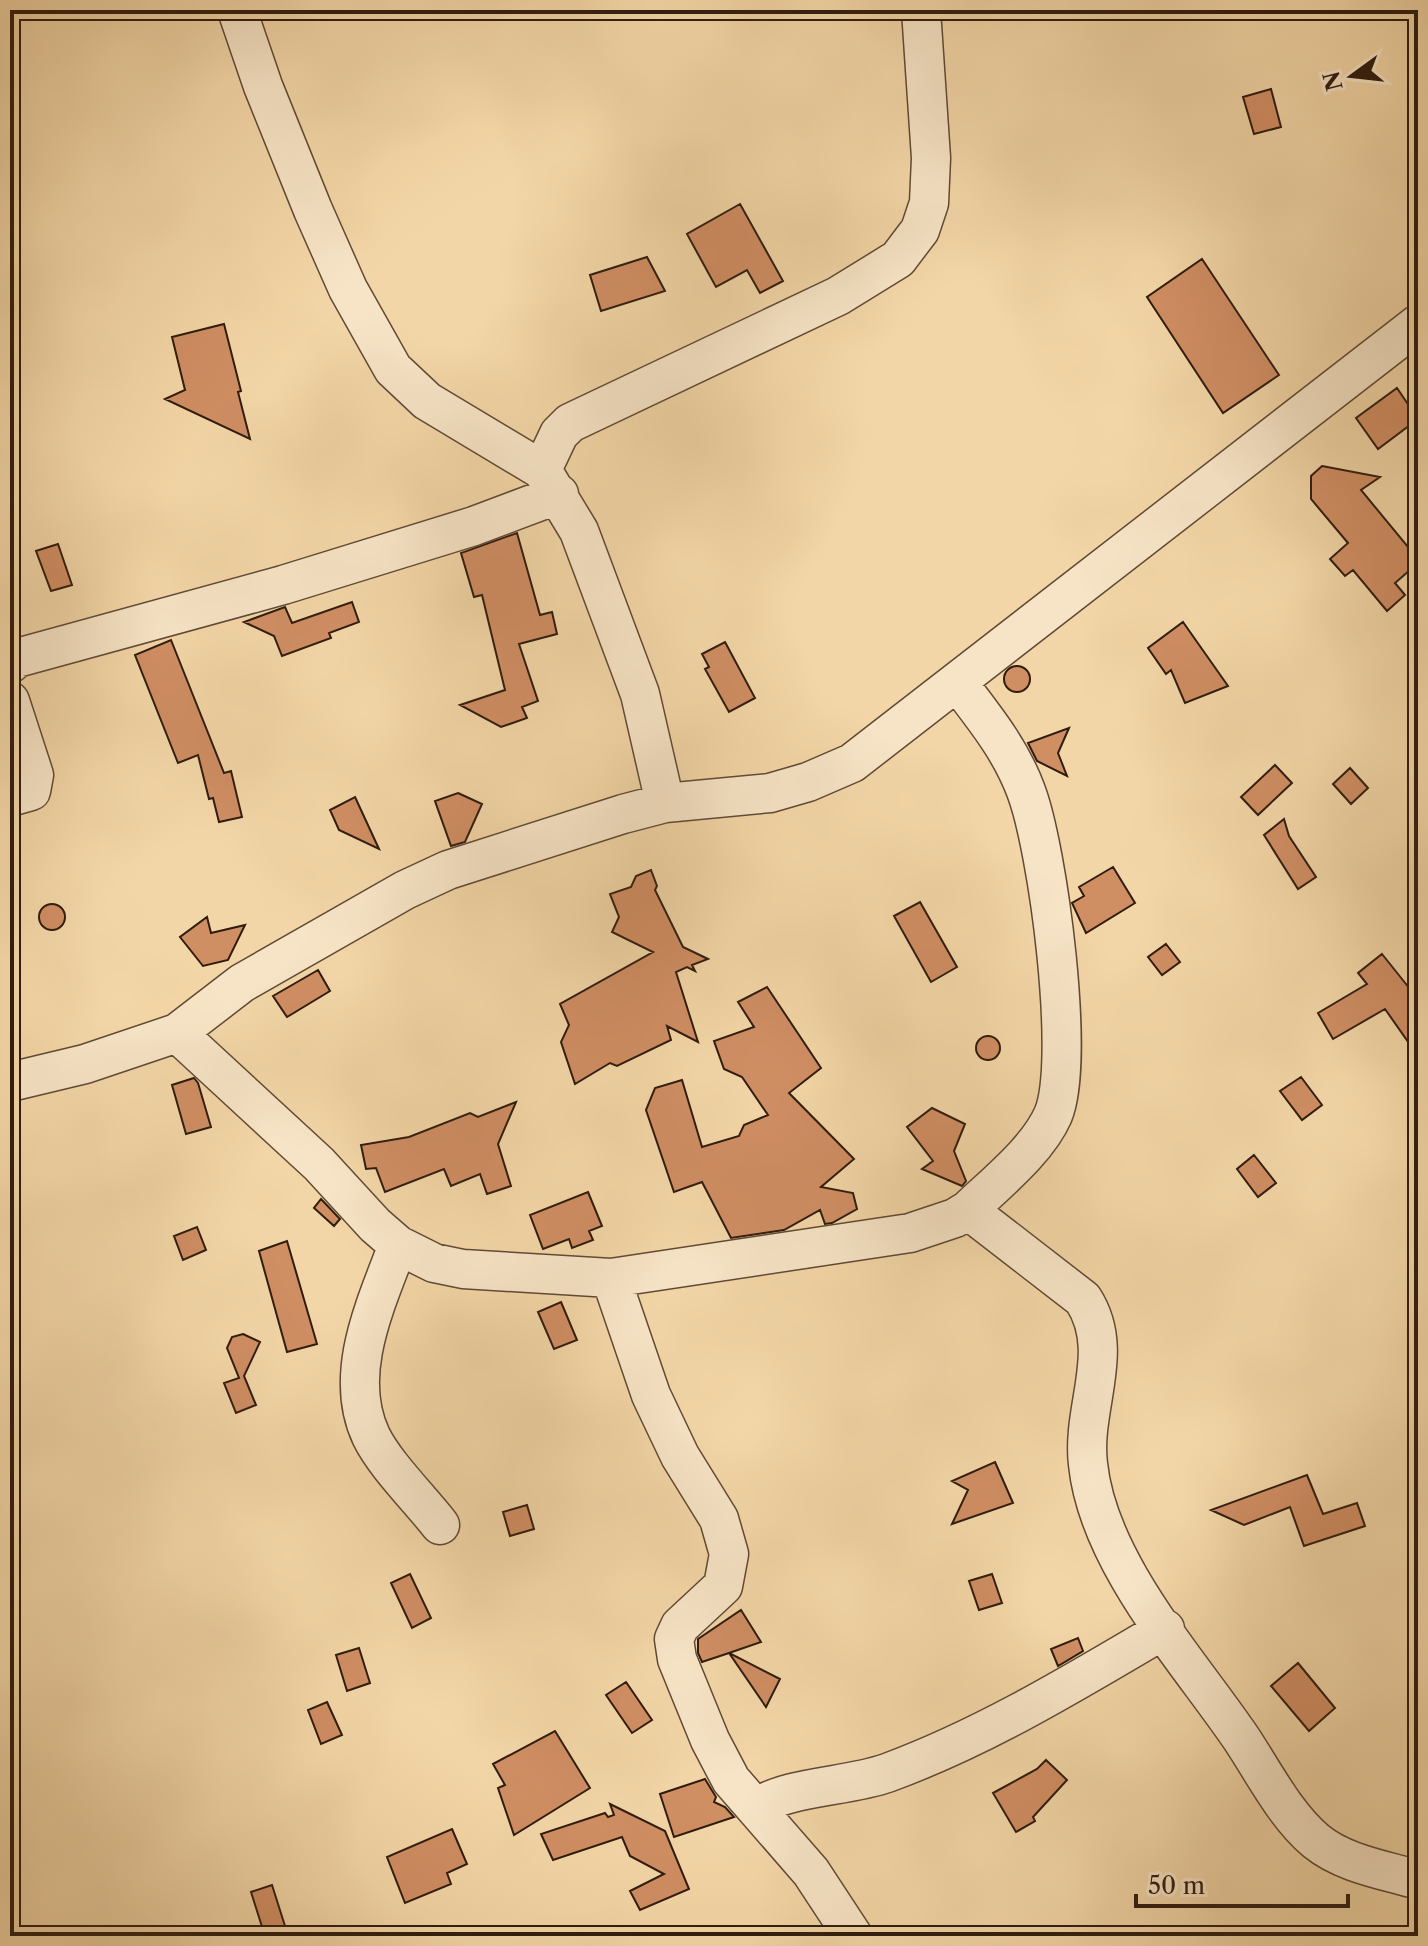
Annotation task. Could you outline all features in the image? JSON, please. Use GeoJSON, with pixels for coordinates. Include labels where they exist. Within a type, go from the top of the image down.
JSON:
{"type":"FeatureCollection","features":[{"type":"Feature","properties":{"kind":"street"},"geometry":{"type":"LineString","coordinates":[[237,10],[263,86],[313,210],[348,289],[393,369],[427,401],[550,482],[600,580],[640,694],[665,803]]}},
{"type":"Feature","properties":{"kind":"street"},"geometry":{"type":"LineString","coordinates":[[10,664],[17,658],[283,585],[474,526],[550,482],[559,434],[570,423],[838,296],[898,259],[920,230],[929,203],[931,158],[921,10]]}},
{"type":"Feature","properties":{"kind":"street"},"geometry":{"type":"LineString","coordinates":[[10,1082],[85,1064],[177,1033],[242,983],[434,876],[557,832],[665,803],[737,798],[808,782],[852,763],[1418,324]]}},
{"type":"Feature","properties":{"kind":"street"},"geometry":{"type":"LineString","coordinates":[[177,1033],[319,1164],[375,1225],[398,1245],[421,1259],[463,1269],[611,1278],[910,1233],[955,1218],[968,1210],[1049,1124],[1059,1098],[1064,1063],[1048,879],[1039,833],[1011,757],[958,683]]}},
{"type":"Feature","properties":{"kind":"street"},"geometry":{"type":"LineString","coordinates":[[10,701],[34,775],[31,791],[10,797]]}},
{"type":"Feature","properties":{"kind":"street"},"geometry":{"type":"LineString","coordinates":[[968,1210],[1083,1299],[1094,1317],[1100,1355],[1087,1429],[1088,1465],[1094,1494],[1120,1561],[1165,1629],[1289,1808],[1315,1840],[1339,1856],[1418,1880]]}},
{"type":"Feature","properties":{"kind":"street"},"geometry":{"type":"LineString","coordinates":[[398,1245],[359,1367],[360,1406],[372,1439],[440,1525]]}},
{"type":"Feature","properties":{"kind":"street"},"geometry":{"type":"LineString","coordinates":[[611,1278],[651,1395],[680,1456],[719,1519],[725,1538],[727,1577],[715,1596],[680,1626],[674,1648],[731,1780],[811,1872],[853,1936]]}},
{"type":"Feature","properties":{"kind":"street"},"geometry":{"type":"LineString","coordinates":[[757,1807],[770,1799],[846,1785],[933,1754],[1054,1695],[1165,1629]]}},
{"type":"Feature","properties":{"kind":"building"},"geometry":{"type":"Polygon","coordinates":[[[1271,89],[1281,127],[1254,134],[1243,97],[1271,89]]]}},
{"type":"Feature","properties":{"kind":"building"},"geometry":{"type":"Polygon","coordinates":[[[740,204],[783,281],[760,293],[747,270],[716,287],[687,234],[740,204]]]}},
{"type":"Feature","properties":{"kind":"building"},"geometry":{"type":"Polygon","coordinates":[[[647,257],[665,291],[601,311],[590,275],[647,257]]]}},
{"type":"Feature","properties":{"kind":"building"},"geometry":{"type":"Polygon","coordinates":[[[1202,259],[1279,375],[1223,413],[1147,297],[1202,259]]]}},
{"type":"Feature","properties":{"kind":"building"},"geometry":{"type":"Polygon","coordinates":[[[224,324],[250,439],[165,399],[185,390],[172,337],[224,324]]]}},
{"type":"Feature","properties":{"kind":"building"},"geometry":{"type":"Polygon","coordinates":[[[1397,388],[1418,419],[1378,449],[1356,418],[1397,388]]]}},
{"type":"Feature","properties":{"kind":"building"},"geometry":{"type":"Polygon","coordinates":[[[1322,466],[1380,477],[1361,490],[1418,559],[1418,563],[1395,583],[1405,595],[1387,611],[1353,570],[1345,576],[1330,559],[1348,543],[1311,499],[1311,476],[1322,466]]]}},
{"type":"Feature","properties":{"kind":"building"},"geometry":{"type":"Polygon","coordinates":[[[517,533],[540,615],[552,612],[557,634],[519,644],[538,701],[522,707],[527,718],[501,727],[460,705],[505,690],[482,595],[474,597],[461,553],[517,533]]]}},
{"type":"Feature","properties":{"kind":"building"},"geometry":{"type":"Polygon","coordinates":[[[58,544],[72,585],[51,591],[36,551],[58,544]]]}},
{"type":"Feature","properties":{"kind":"building"},"geometry":{"type":"Polygon","coordinates":[[[352,602],[359,622],[329,633],[331,638],[282,656],[274,636],[244,622],[285,607],[292,623],[352,602]]]}},
{"type":"Feature","properties":{"kind":"building"},"geometry":{"type":"Polygon","coordinates":[[[1183,622],[1228,686],[1185,703],[1171,670],[1166,674],[1148,648],[1183,622]]]}},
{"type":"Feature","properties":{"kind":"building"},"geometry":{"type":"Polygon","coordinates":[[[171,640],[224,773],[231,771],[242,817],[219,822],[213,798],[209,799],[198,755],[178,763],[135,655],[171,640]]]}},
{"type":"Feature","properties":{"kind":"building"},"geometry":{"type":"Polygon","coordinates":[[[725,642],[755,698],[729,712],[705,669],[709,667],[702,654],[725,642]]]}},
{"type":"Feature","properties":{"kind":"building"},"geometry":{"type":"Polygon","coordinates":[[[1017,666],[1026,670],[1030,679],[1026,688],[1017,692],[1008,688],[1004,679],[1008,670],[1017,666]]]}},
{"type":"Feature","properties":{"kind":"building"},"geometry":{"type":"Polygon","coordinates":[[[1069,728],[1058,753],[1067,776],[1037,761],[1028,743],[1069,728]]]}},
{"type":"Feature","properties":{"kind":"building"},"geometry":{"type":"Polygon","coordinates":[[[1275,765],[1292,783],[1258,815],[1241,797],[1275,765]]]}},
{"type":"Feature","properties":{"kind":"building"},"geometry":{"type":"Polygon","coordinates":[[[1350,768],[1368,788],[1351,804],[1333,784],[1350,768]]]}},
{"type":"Feature","properties":{"kind":"building"},"geometry":{"type":"Polygon","coordinates":[[[458,793],[482,804],[465,842],[451,846],[435,801],[458,793]]]}},
{"type":"Feature","properties":{"kind":"building"},"geometry":{"type":"Polygon","coordinates":[[[355,797],[379,849],[339,830],[330,810],[355,797]]]}},
{"type":"Feature","properties":{"kind":"building"},"geometry":{"type":"Polygon","coordinates":[[[1284,819],[1289,836],[1316,877],[1298,889],[1264,835],[1284,819]]]}},
{"type":"Feature","properties":{"kind":"building"},"geometry":{"type":"Polygon","coordinates":[[[1113,867],[1135,903],[1086,933],[1072,903],[1084,896],[1079,887],[1113,867]]]}},
{"type":"Feature","properties":{"kind":"building"},"geometry":{"type":"Polygon","coordinates":[[[651,870],[657,886],[655,890],[683,947],[708,959],[692,965],[695,971],[687,967],[676,972],[698,1042],[667,1026],[671,1040],[617,1066],[610,1063],[575,1084],[561,1042],[569,1025],[560,1004],[653,952],[612,932],[619,917],[610,894],[631,887],[636,876],[651,870]]]}},
{"type":"Feature","properties":{"kind":"building"},"geometry":{"type":"Polygon","coordinates":[[[920,902],[957,967],[931,982],[894,916],[920,902]]]}},
{"type":"Feature","properties":{"kind":"building"},"geometry":{"type":"Polygon","coordinates":[[[52,904],[61,908],[65,917],[61,926],[52,930],[43,926],[39,917],[43,908],[52,904]]]}},
{"type":"Feature","properties":{"kind":"building"},"geometry":{"type":"Polygon","coordinates":[[[207,917],[211,933],[245,925],[228,960],[203,966],[180,937],[207,917]]]}},
{"type":"Feature","properties":{"kind":"building"},"geometry":{"type":"Polygon","coordinates":[[[1166,944],[1180,962],[1162,975],[1148,957],[1166,944]]]}},
{"type":"Feature","properties":{"kind":"building"},"geometry":{"type":"Polygon","coordinates":[[[1382,954],[1418,999],[1418,1056],[1385,1009],[1333,1039],[1318,1013],[1367,984],[1358,973],[1382,954]]]}},
{"type":"Feature","properties":{"kind":"building"},"geometry":{"type":"Polygon","coordinates":[[[318,970],[330,991],[287,1017],[273,996],[318,970]]]}},
{"type":"Feature","properties":{"kind":"building"},"geometry":{"type":"Polygon","coordinates":[[[767,987],[821,1068],[789,1093],[854,1159],[821,1187],[853,1193],[857,1209],[832,1223],[825,1224],[820,1210],[784,1230],[731,1238],[702,1182],[674,1192],[646,1110],[655,1088],[682,1080],[702,1147],[739,1136],[744,1125],[768,1115],[742,1077],[724,1069],[714,1041],[754,1027],[738,1002],[767,987]]]}},
{"type":"Feature","properties":{"kind":"building"},"geometry":{"type":"Polygon","coordinates":[[[988,1036],[997,1039],[1000,1048],[997,1057],[988,1060],[979,1057],[976,1048],[979,1039],[988,1036]]]}},
{"type":"Feature","properties":{"kind":"building"},"geometry":{"type":"Polygon","coordinates":[[[1301,1077],[1322,1105],[1302,1120],[1280,1091],[1301,1077]]]}},
{"type":"Feature","properties":{"kind":"building"},"geometry":{"type":"Polygon","coordinates":[[[194,1078],[211,1127],[186,1134],[172,1085],[194,1078]]]}},
{"type":"Feature","properties":{"kind":"building"},"geometry":{"type":"Polygon","coordinates":[[[516,1102],[498,1144],[511,1186],[487,1194],[480,1174],[451,1186],[444,1169],[385,1192],[376,1168],[366,1169],[361,1145],[409,1137],[470,1113],[478,1117],[516,1102]]]}},
{"type":"Feature","properties":{"kind":"building"},"geometry":{"type":"Polygon","coordinates":[[[932,1108],[965,1124],[954,1151],[966,1181],[962,1186],[922,1169],[933,1161],[907,1127],[932,1108]]]}},
{"type":"Feature","properties":{"kind":"building"},"geometry":{"type":"Polygon","coordinates":[[[1254,1155],[1276,1183],[1258,1197],[1237,1169],[1254,1155]]]}},
{"type":"Feature","properties":{"kind":"building"},"geometry":{"type":"Polygon","coordinates":[[[588,1192],[602,1226],[589,1231],[593,1240],[572,1248],[569,1239],[543,1249],[530,1215],[588,1192]]]}},
{"type":"Feature","properties":{"kind":"building"},"geometry":{"type":"Polygon","coordinates":[[[321,1199],[340,1219],[334,1226],[314,1208],[321,1199]]]}},
{"type":"Feature","properties":{"kind":"building"},"geometry":{"type":"Polygon","coordinates":[[[197,1227],[206,1250],[183,1260],[174,1236],[197,1227]]]}},
{"type":"Feature","properties":{"kind":"building"},"geometry":{"type":"Polygon","coordinates":[[[287,1241],[317,1344],[287,1352],[259,1251],[287,1241]]]}},
{"type":"Feature","properties":{"kind":"building"},"geometry":{"type":"Polygon","coordinates":[[[561,1302],[577,1340],[554,1349],[538,1312],[561,1302]]]}},
{"type":"Feature","properties":{"kind":"building"},"geometry":{"type":"Polygon","coordinates":[[[243,1334],[260,1342],[244,1376],[256,1405],[236,1413],[224,1383],[239,1378],[227,1348],[232,1337],[243,1334]]]}},
{"type":"Feature","properties":{"kind":"building"},"geometry":{"type":"Polygon","coordinates":[[[995,1462],[1013,1503],[952,1524],[968,1490],[952,1481],[995,1462]]]}},
{"type":"Feature","properties":{"kind":"building"},"geometry":{"type":"Polygon","coordinates":[[[1307,1475],[1323,1514],[1357,1503],[1365,1526],[1304,1546],[1290,1507],[1244,1525],[1211,1510],[1307,1475]]]}},
{"type":"Feature","properties":{"kind":"building"},"geometry":{"type":"Polygon","coordinates":[[[527,1505],[534,1529],[510,1536],[503,1512],[527,1505]]]}},
{"type":"Feature","properties":{"kind":"building"},"geometry":{"type":"Polygon","coordinates":[[[410,1574],[431,1618],[412,1628],[391,1583],[410,1574]]]}},
{"type":"Feature","properties":{"kind":"building"},"geometry":{"type":"Polygon","coordinates":[[[992,1574],[1002,1603],[979,1610],[969,1581],[992,1574]]]}},
{"type":"Feature","properties":{"kind":"building"},"geometry":{"type":"Polygon","coordinates":[[[741,1610],[761,1642],[702,1662],[698,1639],[741,1610]]]}},
{"type":"Feature","properties":{"kind":"building"},"geometry":{"type":"Polygon","coordinates":[[[1078,1638],[1083,1651],[1058,1666],[1051,1649],[1078,1638]]]}},
{"type":"Feature","properties":{"kind":"building"},"geometry":{"type":"Polygon","coordinates":[[[359,1648],[370,1683],[347,1691],[336,1655],[359,1648]]]}},
{"type":"Feature","properties":{"kind":"building"},"geometry":{"type":"Polygon","coordinates":[[[729,1653],[780,1679],[766,1707],[729,1653]]]}},
{"type":"Feature","properties":{"kind":"building"},"geometry":{"type":"Polygon","coordinates":[[[1298,1663],[1335,1708],[1309,1731],[1271,1686],[1298,1663]]]}},
{"type":"Feature","properties":{"kind":"building"},"geometry":{"type":"Polygon","coordinates":[[[626,1682],[652,1720],[632,1733],[606,1695],[626,1682]]]}},
{"type":"Feature","properties":{"kind":"building"},"geometry":{"type":"Polygon","coordinates":[[[327,1702],[342,1735],[321,1744],[308,1710],[327,1702]]]}},
{"type":"Feature","properties":{"kind":"building"},"geometry":{"type":"Polygon","coordinates":[[[555,1731],[590,1788],[514,1835],[498,1788],[505,1785],[493,1764],[555,1731]]]}},
{"type":"Feature","properties":{"kind":"building"},"geometry":{"type":"Polygon","coordinates":[[[1046,1760],[1067,1780],[1033,1817],[1035,1821],[1016,1832],[993,1793],[1037,1769],[1046,1760]]]}},
{"type":"Feature","properties":{"kind":"building"},"geometry":{"type":"Polygon","coordinates":[[[705,1779],[716,1797],[714,1802],[725,1807],[734,1817],[674,1837],[660,1794],[705,1779]]]}},
{"type":"Feature","properties":{"kind":"building"},"geometry":{"type":"Polygon","coordinates":[[[610,1804],[665,1831],[689,1889],[640,1910],[630,1891],[664,1874],[630,1856],[622,1837],[553,1860],[541,1834],[605,1813],[608,1817],[614,1815],[610,1804]]]}},
{"type":"Feature","properties":{"kind":"building"},"geometry":{"type":"Polygon","coordinates":[[[452,1829],[467,1864],[447,1873],[451,1884],[405,1903],[387,1857],[452,1829]]]}},
{"type":"Feature","properties":{"kind":"building"},"geometry":{"type":"Polygon","coordinates":[[[272,1885],[285,1926],[264,1933],[251,1892],[272,1885]]]}}]}
